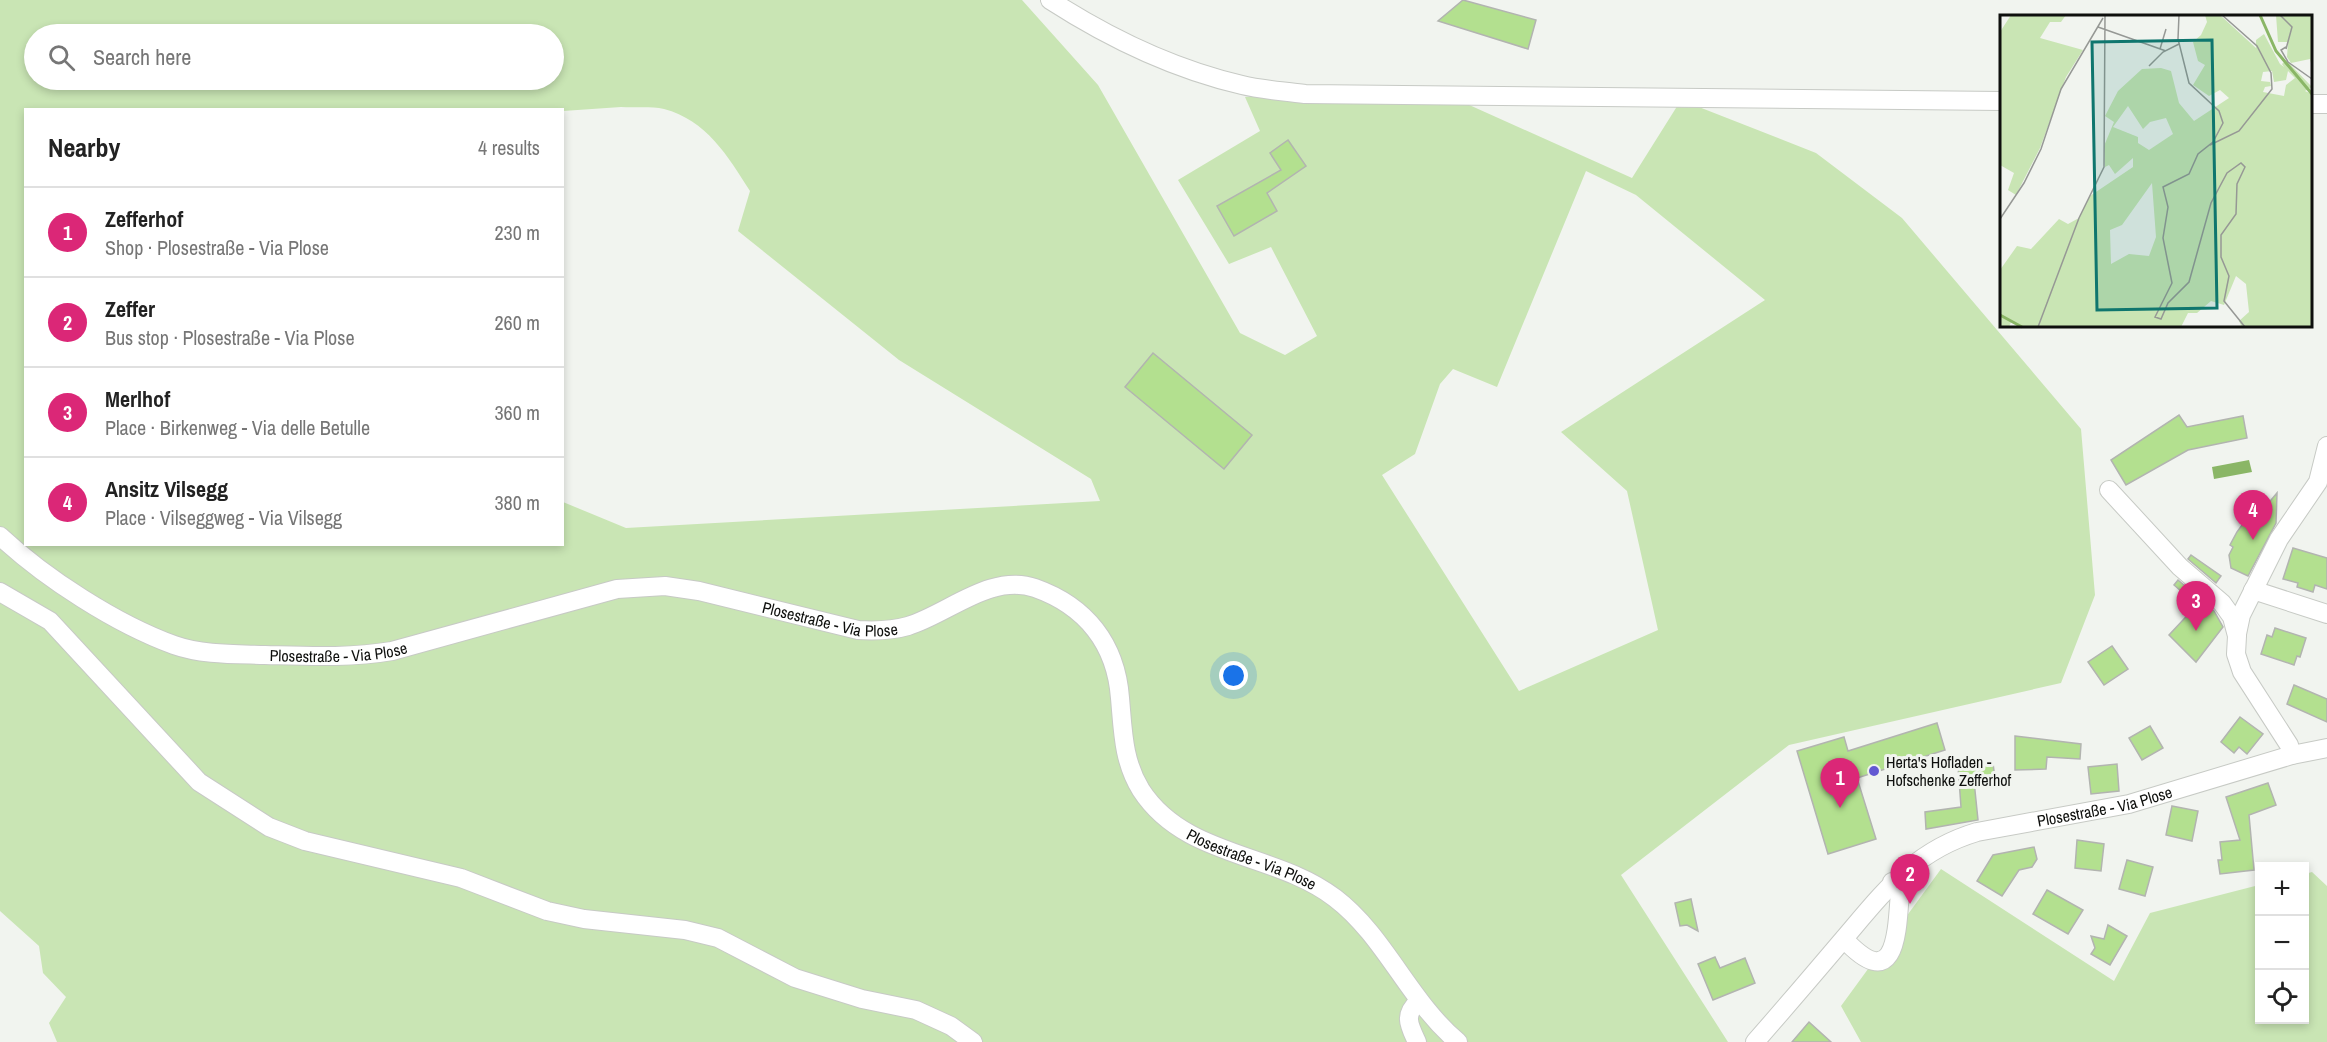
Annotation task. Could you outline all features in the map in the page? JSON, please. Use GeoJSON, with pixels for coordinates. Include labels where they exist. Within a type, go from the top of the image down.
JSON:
{"type":"FeatureCollection","features":[{"type":"Feature","properties":{"kind":"street"},"geometry":{"type":"LineString","coordinates":[[1050,0],[1089,25],[1141,51],[1192,71],[1243,86],[1305,94],[2000,101]]}},
{"type":"Feature","properties":{"kind":"street"},"geometry":{"type":"LineString","coordinates":[[2292,755],[2289,745],[2242,672],[2236,654],[2237,636],[2241,615],[2279,539],[2318,482],[2327,446]]}},
{"type":"Feature","properties":{"kind":"street"},"geometry":{"type":"LineString","coordinates":[[2109,490],[2180,567],[2222,603],[2232,616],[2237,636]]}},
{"type":"Feature","properties":{"kind":"street","name":"Plosestraße - Via Plose"},"geometry":{"type":"LineString","coordinates":[[0,536],[57,582],[132,626],[175,646],[223,654],[356,657],[617,589],[665,586],[699,591],[858,630],[882,631],[908,626],[974,595],[999,587],[1032,587],[1056,596],[1080,611],[1099,631],[1113,660],[1120,695],[1124,749],[1131,771],[1154,807],[1171,823],[1194,838],[1298,876],[1335,898],[1365,927],[1419,1001],[1458,1042]]}},
{"type":"Feature","properties":{"kind":"street"},"geometry":{"type":"LineString","coordinates":[[2253,590],[2327,614]]}},
{"type":"Feature","properties":{"kind":"street"},"geometry":{"type":"LineString","coordinates":[[0,592],[50,621],[199,782],[270,827],[305,841],[461,878],[547,911],[584,919],[685,930],[718,938],[795,978],[862,999],[916,1010],[951,1026],[973,1042]]}},
{"type":"Feature","properties":{"kind":"street","name":"Plosestraße - Via Plose"},"geometry":{"type":"LineString","coordinates":[[1755,1042],[1892,882],[1914,862],[1954,839],[2041,819],[2129,804],[2292,755],[2327,748]]}},
{"type":"Feature","properties":{"kind":"street"},"geometry":{"type":"LineString","coordinates":[[1844,939],[1868,959],[1878,961],[1889,956],[1895,946],[1900,891],[1892,882]]}},
{"type":"Feature","properties":{"kind":"street"},"geometry":{"type":"LineString","coordinates":[[1417,1042],[1407,1017],[1409,1010],[1419,1001]]}},
{"type":"Feature","properties":{"kind":"shaded area"},"geometry":{"type":"Polygon","coordinates":[[[0,0],[1022,0],[1098,85],[1240,333],[1285,355],[1317,336],[1271,247],[1229,264],[1178,180],[1260,131],[1245,97],[1427,86],[1632,178],[1681,100],[1816,153],[1902,218],[2081,429],[2095,595],[2061,683],[1789,745],[1621,875],[1728,1042],[57,1042],[49,1023],[66,997],[43,973],[39,946],[0,911],[0,0]],[[1586,171],[1497,387],[1453,369],[1440,384],[1415,454],[1382,475],[1519,691],[1658,630],[1627,491],[1561,432],[1765,300],[1636,195],[1586,171]]]}},
{"type":"Feature","properties":{"kind":"shaded area"},"geometry":{"type":"Polygon","coordinates":[[[2249,460],[2252,472],[2214,479],[2212,467],[2249,460]]]}},
{"type":"Feature","properties":{"kind":"shaded area"},"geometry":{"type":"Polygon","coordinates":[[[1941,869],[2114,981],[2150,913],[2255,886],[2255,1024],[2309,1024],[2309,873],[2312,872],[2327,886],[2327,1042],[1861,1042],[1841,1006],[1941,869]]]}},
{"type":"Feature","properties":{"kind":"building"},"geometry":{"type":"Polygon","coordinates":[[[1463,0],[1536,20],[1528,49],[1438,21],[1463,0]]]}},
{"type":"Feature","properties":{"kind":"building"},"geometry":{"type":"Polygon","coordinates":[[[1288,140],[1306,166],[1267,193],[1277,211],[1234,236],[1217,206],[1281,170],[1270,153],[1288,140]]]}},
{"type":"Feature","properties":{"kind":"building"},"geometry":{"type":"Polygon","coordinates":[[[1153,353],[1252,435],[1224,469],[1125,387],[1153,353]]]}},
{"type":"Feature","properties":{"kind":"building"},"geometry":{"type":"Polygon","coordinates":[[[2179,415],[2187,427],[2243,416],[2247,438],[2188,450],[2126,485],[2111,460],[2179,415]]]}},
{"type":"Feature","properties":{"kind":"building"},"geometry":{"type":"Polygon","coordinates":[[[2277,493],[2276,523],[2248,576],[2231,568],[2229,555],[2233,547],[2230,545],[2237,532],[2248,517],[2252,518],[2258,503],[2266,506],[2277,493]]]}},
{"type":"Feature","properties":{"kind":"building"},"geometry":{"type":"Polygon","coordinates":[[[2293,548],[2327,558],[2327,589],[2315,585],[2313,592],[2297,587],[2298,583],[2283,579],[2293,548]]]}},
{"type":"Feature","properties":{"kind":"building"},"geometry":{"type":"Polygon","coordinates":[[[2191,555],[2221,576],[2216,583],[2188,559],[2191,555]]]}},
{"type":"Feature","properties":{"kind":"building"},"geometry":{"type":"Polygon","coordinates":[[[2178,580],[2214,611],[2223,627],[2196,662],[2169,635],[2197,605],[2174,585],[2178,580]]]}},
{"type":"Feature","properties":{"kind":"building"},"geometry":{"type":"Polygon","coordinates":[[[2275,628],[2306,638],[2300,657],[2297,656],[2294,665],[2261,654],[2267,635],[2272,637],[2275,628]]]}},
{"type":"Feature","properties":{"kind":"building"},"geometry":{"type":"Polygon","coordinates":[[[2112,646],[2128,669],[2104,685],[2088,662],[2112,646]]]}},
{"type":"Feature","properties":{"kind":"building"},"geometry":{"type":"Polygon","coordinates":[[[2294,685],[2327,699],[2327,722],[2287,704],[2294,685]]]}},
{"type":"Feature","properties":{"kind":"building"},"geometry":{"type":"Polygon","coordinates":[[[2240,717],[2263,734],[2247,754],[2239,747],[2234,753],[2221,742],[2240,717]]]}},
{"type":"Feature","properties":{"kind":"building"},"geometry":{"type":"Polygon","coordinates":[[[1937,723],[1945,750],[1857,778],[1876,839],[1828,854],[1797,751],[1844,737],[1848,751],[1937,723]]]}},
{"type":"Feature","properties":{"kind":"building"},"geometry":{"type":"Polygon","coordinates":[[[2150,726],[2163,748],[2142,760],[2129,738],[2150,726]]]}},
{"type":"Feature","properties":{"kind":"building"},"geometry":{"type":"Polygon","coordinates":[[[2015,736],[2081,744],[2080,759],[2047,757],[2046,769],[2015,770],[2015,736]]]}},
{"type":"Feature","properties":{"kind":"building"},"geometry":{"type":"Polygon","coordinates":[[[1993,763],[1995,779],[1974,781],[1978,820],[1926,829],[1925,812],[1961,807],[1958,766],[1993,763]]]}},
{"type":"Feature","properties":{"kind":"building"},"geometry":{"type":"Polygon","coordinates":[[[2117,764],[2119,791],[2091,794],[2088,767],[2117,764]]]}},
{"type":"Feature","properties":{"kind":"building"},"geometry":{"type":"Polygon","coordinates":[[[2268,783],[2276,805],[2249,815],[2254,870],[2220,874],[2218,860],[2222,860],[2220,842],[2240,840],[2226,797],[2268,783]]]}},
{"type":"Feature","properties":{"kind":"building"},"geometry":{"type":"Polygon","coordinates":[[[2172,806],[2198,811],[2192,841],[2166,835],[2172,806]]]}},
{"type":"Feature","properties":{"kind":"building"},"geometry":{"type":"Polygon","coordinates":[[[2077,840],[2104,844],[2101,871],[2075,868],[2077,840]]]}},
{"type":"Feature","properties":{"kind":"building"},"geometry":{"type":"Polygon","coordinates":[[[2034,847],[2037,859],[2032,867],[2019,870],[2002,896],[1977,881],[1993,855],[2034,847]]]}},
{"type":"Feature","properties":{"kind":"building"},"geometry":{"type":"Polygon","coordinates":[[[2127,860],[2153,867],[2145,896],[2119,889],[2127,860]]]}},
{"type":"Feature","properties":{"kind":"building"},"geometry":{"type":"Polygon","coordinates":[[[2047,890],[2083,910],[2068,934],[2033,914],[2047,890]]]}},
{"type":"Feature","properties":{"kind":"building"},"geometry":{"type":"Polygon","coordinates":[[[1691,899],[1698,931],[1687,925],[1680,926],[1675,903],[1691,899]]]}},
{"type":"Feature","properties":{"kind":"building"},"geometry":{"type":"Polygon","coordinates":[[[2108,925],[2127,936],[2110,965],[2091,954],[2095,948],[2091,936],[2104,939],[2108,925]]]}},
{"type":"Feature","properties":{"kind":"building"},"geometry":{"type":"Polygon","coordinates":[[[1715,957],[1720,968],[1745,958],[1755,983],[1713,1000],[1698,964],[1715,957]]]}},
{"type":"Feature","properties":{"kind":"building"},"geometry":{"type":"Polygon","coordinates":[[[1809,1022],[1831,1042],[1792,1042],[1809,1022]]]}},
{"type":"Feature","properties":{"kind":"place","name":"Ansitz Vilsegg"},"geometry":{"type":"Point","coordinates":[2253,540]}},
{"type":"Feature","properties":{"kind":"place","name":"Merlhof"},"geometry":{"type":"Point","coordinates":[2196,631]}},
{"type":"Feature","properties":{"kind":"place","name":"Herta's Hofladen - Hofschenke Zefferhof"},"geometry":{"type":"Point","coordinates":[1874,771]}},
{"type":"Feature","properties":{"kind":"place","name":"Zefferhof"},"geometry":{"type":"Point","coordinates":[1840,808]}},
{"type":"Feature","properties":{"kind":"place","name":"Zeffer"},"geometry":{"type":"Point","coordinates":[1910,904]}}]}
